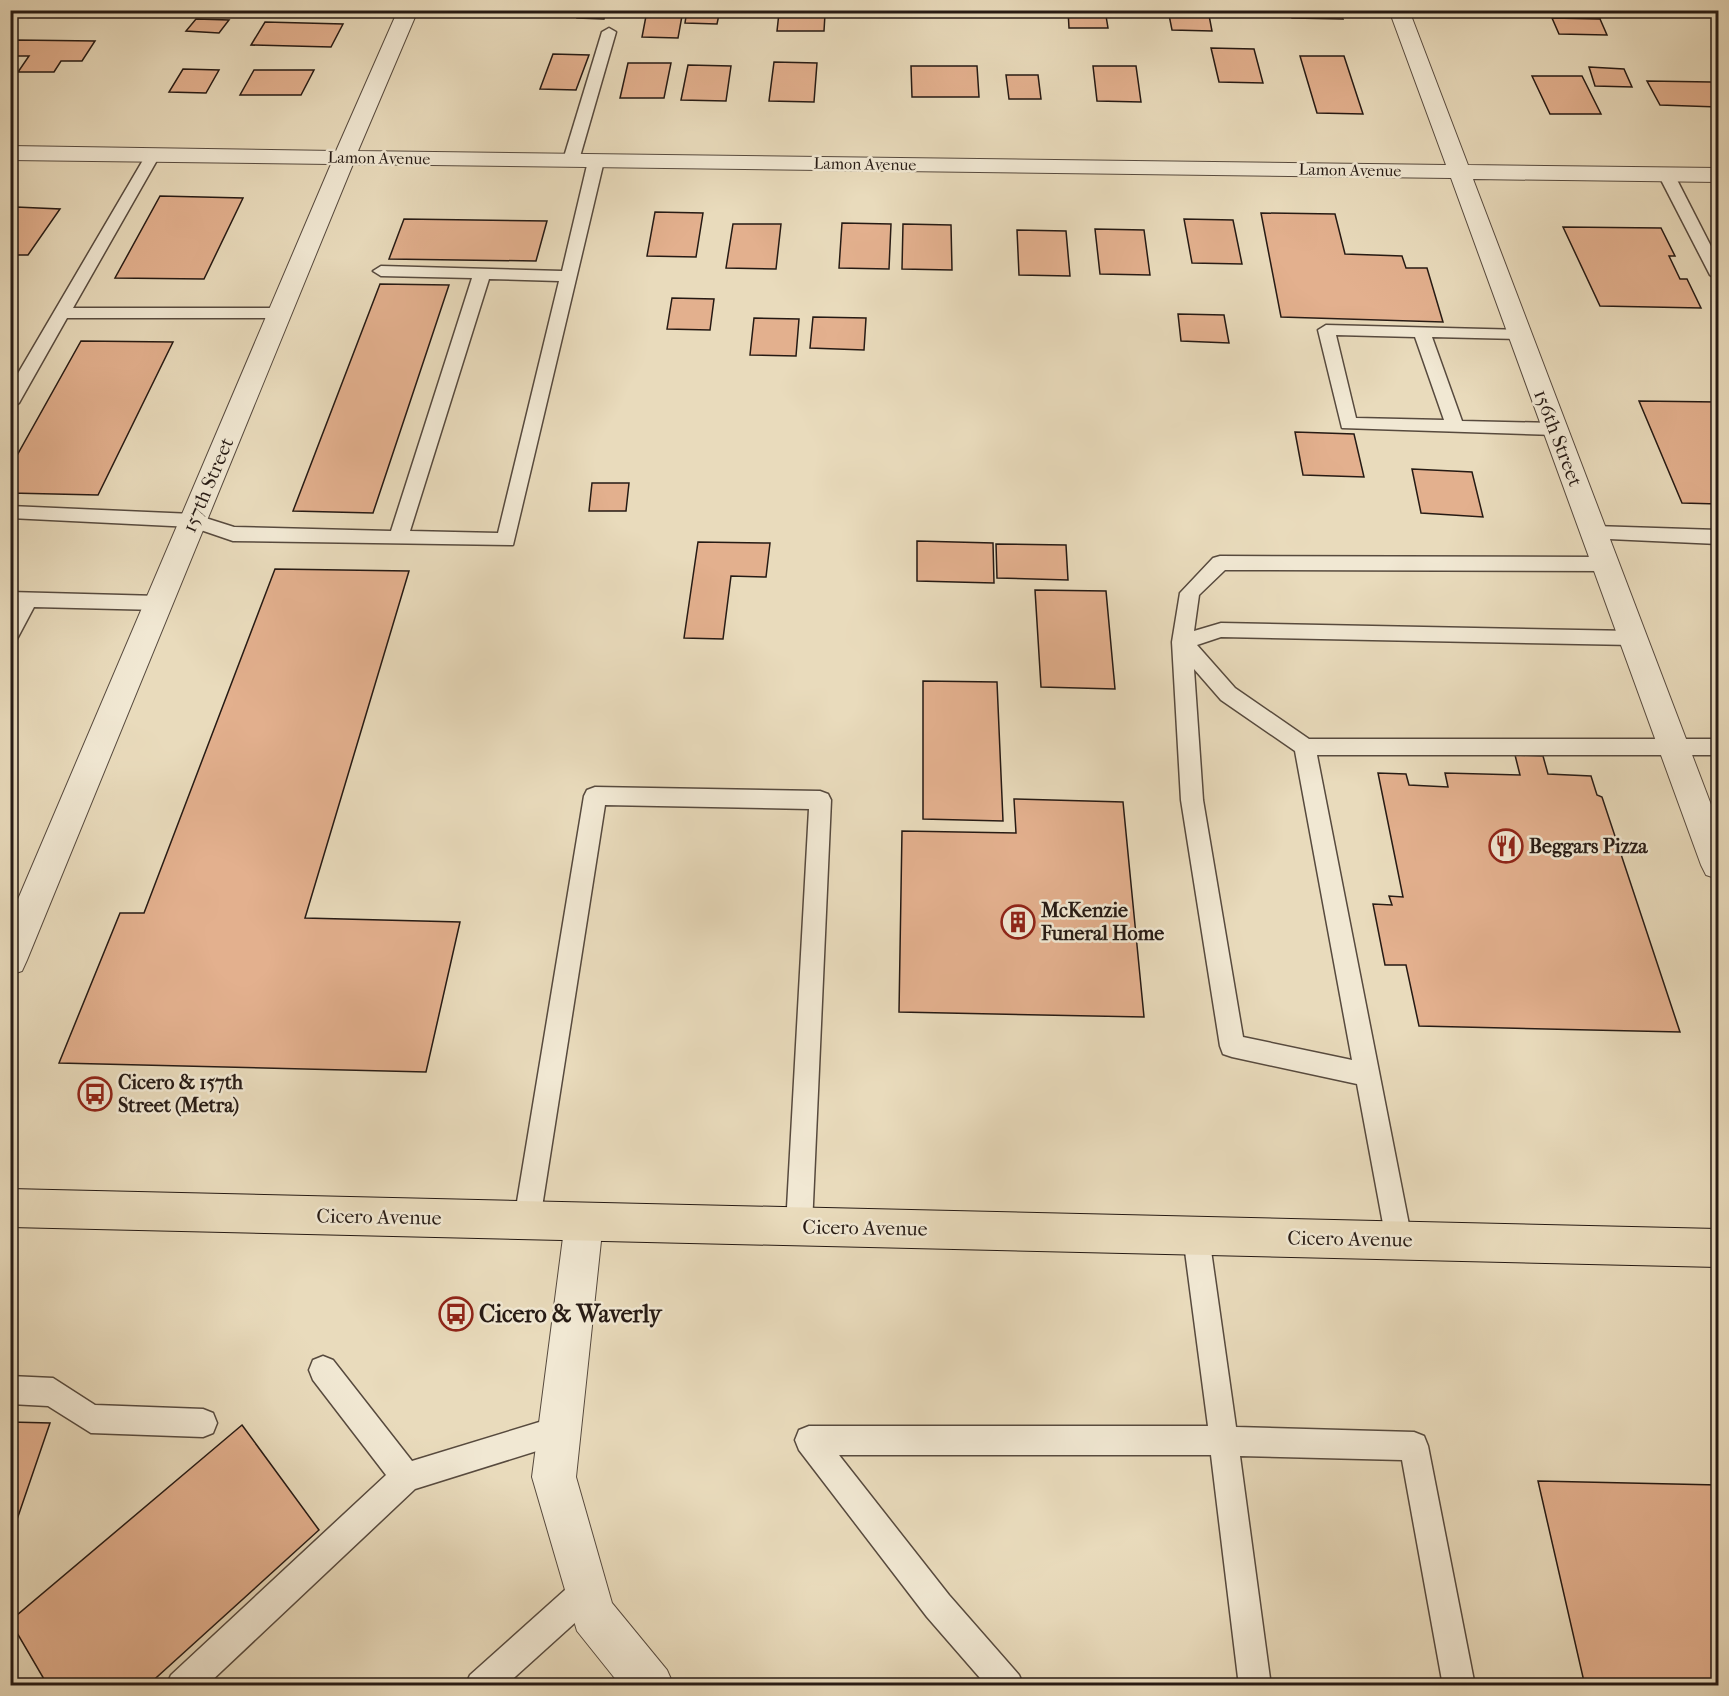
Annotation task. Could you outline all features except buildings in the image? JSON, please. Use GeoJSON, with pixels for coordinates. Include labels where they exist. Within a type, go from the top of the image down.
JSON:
{"type":"FeatureCollection","features":[{"type":"Feature","properties":{"kind":"main road","name":"Cicero Avenue"},"geometry":{"type":"LineString","coordinates":[[10,1208],[1719,1248]]}},
{"type":"Feature","properties":{"kind":"street","name":"157th Street"},"geometry":{"type":"LineString","coordinates":[[10,960],[279,313],[408,10]]}},
{"type":"Feature","properties":{"kind":"street","name":"156th Street"},"geometry":{"type":"LineString","coordinates":[[1399,10],[1717,859]]}},
{"type":"Feature","properties":{"kind":"street","name":"Lamon Avenue"},"geometry":{"type":"LineString","coordinates":[[10,153],[1719,175]]}},
{"type":"Feature","properties":{"kind":"street"},"geometry":{"type":"LineString","coordinates":[[584,1222],[554,1477],[593,1615],[651,1686]]}},
{"type":"Feature","properties":{"kind":"lane"},"geometry":{"type":"LineString","coordinates":[[571,160],[609,32]]}},
{"type":"Feature","properties":{"kind":"lane"},"geometry":{"type":"LineString","coordinates":[[10,403],[153,155]]}},
{"type":"Feature","properties":{"kind":"lane"},"geometry":{"type":"LineString","coordinates":[[10,512],[193,520],[233,534],[506,540],[597,161]]}},
{"type":"Feature","properties":{"kind":"lane"},"geometry":{"type":"LineString","coordinates":[[1666,174],[1719,275]]}},
{"type":"Feature","properties":{"kind":"lane"},"geometry":{"type":"LineString","coordinates":[[381,271],[569,276]]}},
{"type":"Feature","properties":{"kind":"lane"},"geometry":{"type":"LineString","coordinates":[[398,538],[482,274]]}},
{"type":"Feature","properties":{"kind":"lane"},"geometry":{"type":"LineString","coordinates":[[62,313],[279,313]]}},
{"type":"Feature","properties":{"kind":"lane"},"geometry":{"type":"LineString","coordinates":[[1519,334],[1326,330],[1348,424],[1555,429]]}},
{"type":"Feature","properties":{"kind":"lane"},"geometry":{"type":"LineString","coordinates":[[1422,332],[1455,427]]}},
{"type":"Feature","properties":{"kind":"lane"},"geometry":{"type":"LineString","coordinates":[[1594,533],[1719,537]]}},
{"type":"Feature","properties":{"kind":"lane"},"geometry":{"type":"LineString","coordinates":[[1365,1074],[1232,1046],[1192,800],[1182,642],[1190,593],[1220,564],[1605,564]]}},
{"type":"Feature","properties":{"kind":"lane"},"geometry":{"type":"LineString","coordinates":[[10,634],[19,599],[159,603]]}},
{"type":"Feature","properties":{"kind":"lane"},"geometry":{"type":"LineString","coordinates":[[1182,642],[1221,630],[1633,638]]}},
{"type":"Feature","properties":{"kind":"lane"},"geometry":{"type":"LineString","coordinates":[[1182,642],[1228,694],[1305,747],[1719,747]]}},
{"type":"Feature","properties":{"kind":"lane"},"geometry":{"type":"LineString","coordinates":[[1305,747],[1365,1074],[1399,1240]]}},
{"type":"Feature","properties":{"kind":"lane"},"geometry":{"type":"LineString","coordinates":[[527,1220],[595,796],[820,800],[799,1226]]}},
{"type":"Feature","properties":{"kind":"lane"},"geometry":{"type":"LineString","coordinates":[[1196,1236],[1255,1686]]}},
{"type":"Feature","properties":{"kind":"lane"},"geometry":{"type":"LineString","coordinates":[[323,1370],[406,1477]]}},
{"type":"Feature","properties":{"kind":"lane"},"geometry":{"type":"LineString","coordinates":[[10,1390],[53,1392],[91,1419],[203,1423]]}},
{"type":"Feature","properties":{"kind":"lane"},"geometry":{"type":"LineString","coordinates":[[182,1686],[406,1477],[559,1430]]}},
{"type":"Feature","properties":{"kind":"lane"},"geometry":{"type":"LineString","coordinates":[[1008,1686],[938,1606],[809,1440],[1224,1441],[1413,1446],[1459,1686]]}},
{"type":"Feature","properties":{"kind":"lane"},"geometry":{"type":"LineString","coordinates":[[481,1686],[587,1591]]}},
{"type":"Feature","properties":{"kind":"place","name":"Beggars Pizza"},"geometry":{"type":"Point","coordinates":[1506,846]}},
{"type":"Feature","properties":{"kind":"place","name":"McKenzie Funeral Home"},"geometry":{"type":"Point","coordinates":[1018,922]}},
{"type":"Feature","properties":{"kind":"place","name":"Cicero & 157th Street (Metra)"},"geometry":{"type":"Point","coordinates":[95,1094]}},
{"type":"Feature","properties":{"kind":"place","name":"Cicero & Waverly"},"geometry":{"type":"Point","coordinates":[456,1314]}}]}
